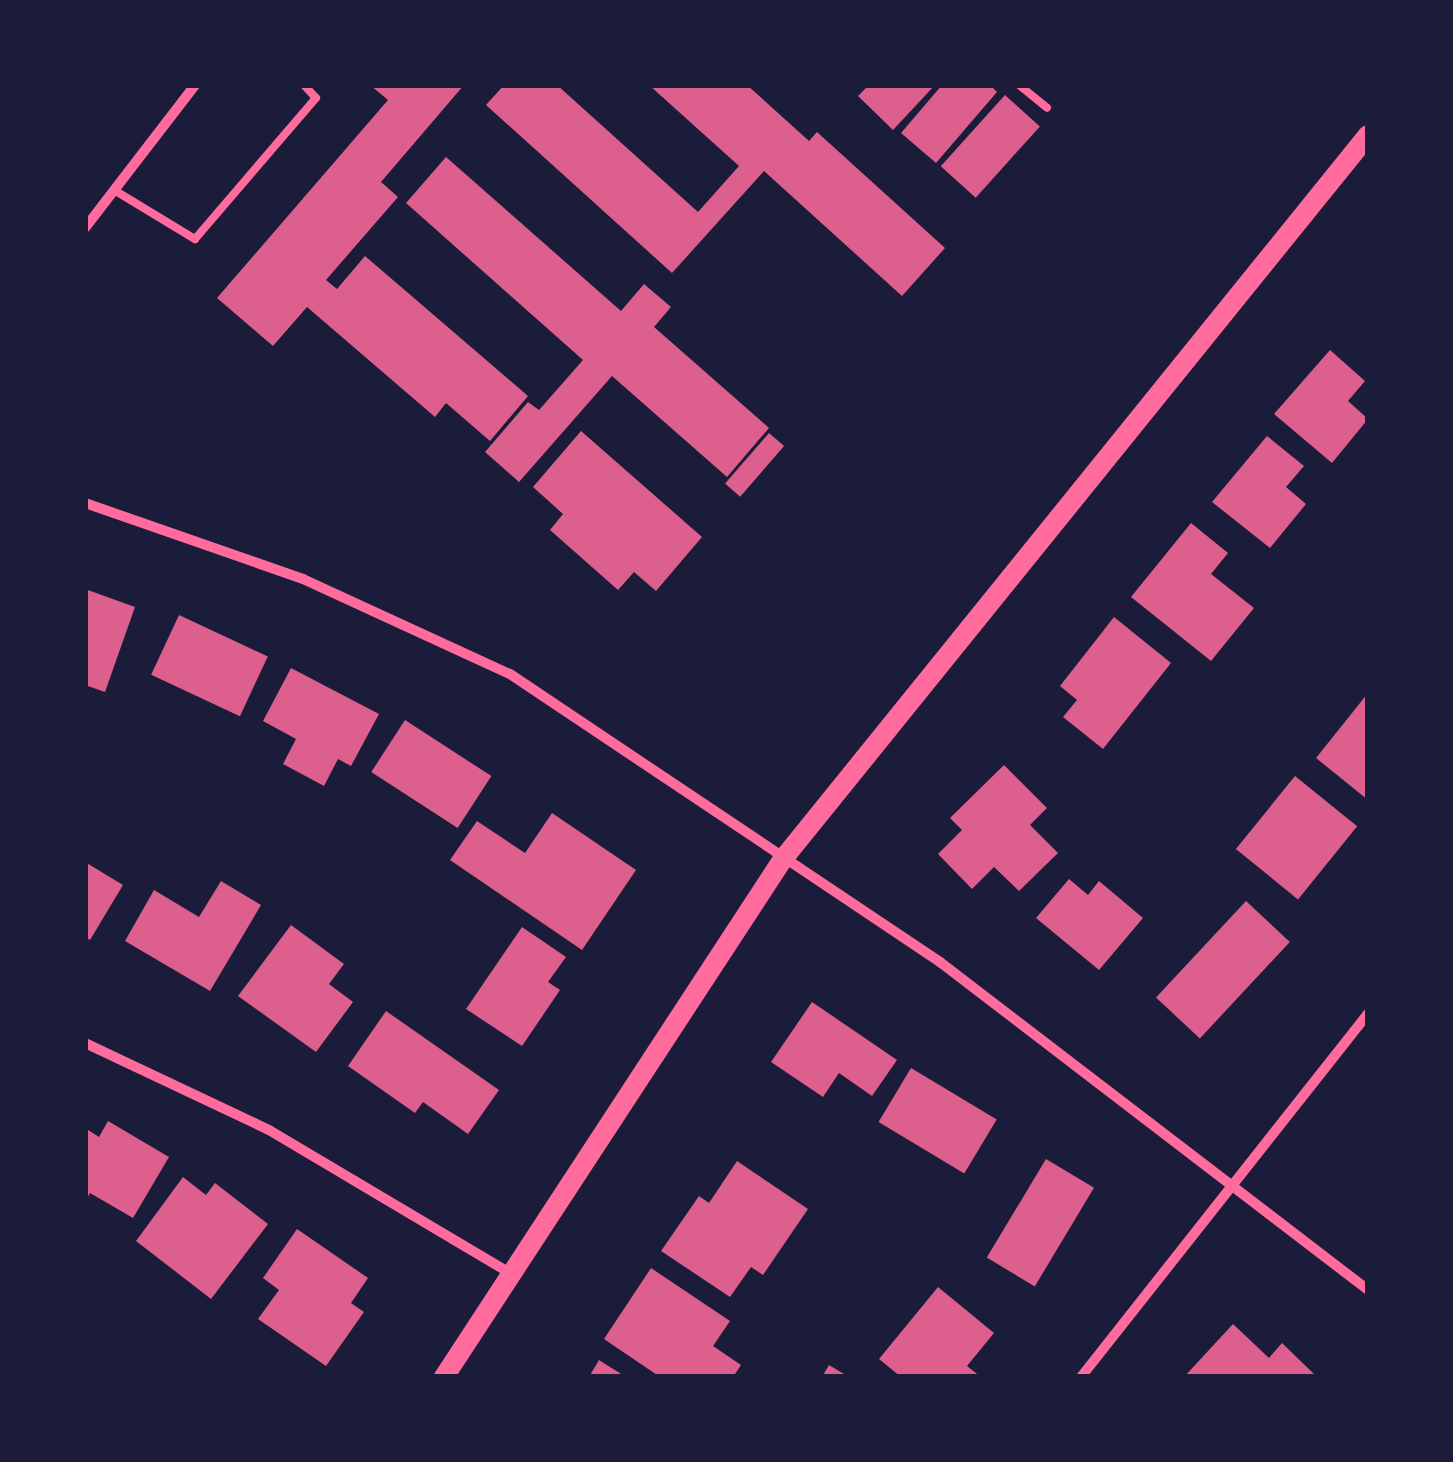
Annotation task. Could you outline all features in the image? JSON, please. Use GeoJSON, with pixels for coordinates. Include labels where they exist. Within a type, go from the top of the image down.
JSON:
{"type":"FeatureCollection","features":[{"type":"Feature","properties":{"kind":"main road"},"geometry":{"type":"LineString","coordinates":[[444,1377],[783,859],[1368,134]]}},
{"type":"Feature","properties":{"kind":"street"},"geometry":{"type":"LineString","coordinates":[[85,228],[195,85]]}},
{"type":"Feature","properties":{"kind":"street"},"geometry":{"type":"LineString","coordinates":[[85,503],[304,579],[510,674],[940,962],[1368,1290]]}},
{"type":"Feature","properties":{"kind":"street"},"geometry":{"type":"LineString","coordinates":[[1081,1377],[1368,1014]]}},
{"type":"Feature","properties":{"kind":"street"},"geometry":{"type":"LineString","coordinates":[[85,1043],[269,1130],[510,1273]]}},
{"type":"Feature","properties":{"kind":"lane"},"geometry":{"type":"LineString","coordinates":[[114,190],[196,239],[316,98],[304,85]]}},
{"type":"Feature","properties":{"kind":"lane"},"geometry":{"type":"LineString","coordinates":[[1019,85],[1047,108]]}},
{"type":"Feature","properties":{"kind":"building"},"geometry":{"type":"Polygon","coordinates":[[[370,85],[464,85],[381,182],[398,197],[326,280],[337,289],[365,256],[528,396],[490,441],[446,403],[435,417],[307,307],[273,346],[217,298],[388,100],[370,85]]]}},
{"type":"Feature","properties":{"kind":"building"},"geometry":{"type":"Polygon","coordinates":[[[504,85],[557,85],[698,212],[739,166],[649,85],[747,85],[809,141],[817,132],[945,248],[902,296],[764,171],[672,273],[486,105],[504,85]]]}},
{"type":"Feature","properties":{"kind":"building"},"geometry":{"type":"Polygon","coordinates":[[[869,85],[935,85],[893,130],[858,96],[869,85]]]}},
{"type":"Feature","properties":{"kind":"building"},"geometry":{"type":"Polygon","coordinates":[[[942,85],[990,85],[997,92],[936,163],[901,133],[942,85]]]}},
{"type":"Feature","properties":{"kind":"building"},"geometry":{"type":"Polygon","coordinates":[[[1005,95],[1040,126],[976,198],[941,166],[1005,95]]]}},
{"type":"Feature","properties":{"kind":"building"},"geometry":{"type":"Polygon","coordinates":[[[446,157],[621,311],[644,284],[671,307],[654,327],[769,428],[727,477],[612,376],[519,482],[485,452],[528,402],[539,410],[583,360],[406,203],[446,157]]]}},
{"type":"Feature","properties":{"kind":"building"},"geometry":{"type":"Polygon","coordinates":[[[1330,350],[1365,381],[1348,401],[1368,419],[1332,463],[1274,414],[1330,350]]]}},
{"type":"Feature","properties":{"kind":"building"},"geometry":{"type":"Polygon","coordinates":[[[581,431],[702,537],[656,591],[634,572],[618,590],[550,530],[563,514],[533,487],[581,431]]]}},
{"type":"Feature","properties":{"kind":"building"},"geometry":{"type":"Polygon","coordinates":[[[769,433],[784,446],[740,497],[725,484],[769,433]]]}},
{"type":"Feature","properties":{"kind":"building"},"geometry":{"type":"Polygon","coordinates":[[[1267,436],[1304,466],[1286,487],[1306,504],[1270,548],[1212,502],[1267,436]]]}},
{"type":"Feature","properties":{"kind":"building"},"geometry":{"type":"Polygon","coordinates":[[[1191,523],[1228,553],[1211,574],[1254,608],[1211,661],[1131,597],[1191,523]]]}},
{"type":"Feature","properties":{"kind":"building"},"geometry":{"type":"Polygon","coordinates":[[[85,589],[135,607],[105,692],[85,685],[85,589]]]}},
{"type":"Feature","properties":{"kind":"building"},"geometry":{"type":"Polygon","coordinates":[[[179,615],[268,656],[240,716],[151,675],[179,615]]]}},
{"type":"Feature","properties":{"kind":"building"},"geometry":{"type":"Polygon","coordinates":[[[1114,617],[1171,663],[1103,749],[1063,717],[1077,700],[1060,686],[1114,617]]]}},
{"type":"Feature","properties":{"kind":"building"},"geometry":{"type":"Polygon","coordinates":[[[291,668],[379,714],[351,766],[338,759],[324,786],[283,764],[296,739],[263,721],[291,668]]]}},
{"type":"Feature","properties":{"kind":"building"},"geometry":{"type":"Polygon","coordinates":[[[1368,693],[1368,800],[1316,758],[1368,693]]]}},
{"type":"Feature","properties":{"kind":"building"},"geometry":{"type":"Polygon","coordinates":[[[405,720],[491,776],[458,828],[371,772],[405,720]]]}},
{"type":"Feature","properties":{"kind":"building"},"geometry":{"type":"Polygon","coordinates":[[[1004,765],[1047,808],[1030,825],[1058,853],[1019,891],[994,867],[972,889],[938,854],[962,830],[950,818],[1004,765]]]}},
{"type":"Feature","properties":{"kind":"building"},"geometry":{"type":"Polygon","coordinates":[[[1295,776],[1357,826],[1298,899],[1236,849],[1295,776]]]}},
{"type":"Feature","properties":{"kind":"building"},"geometry":{"type":"Polygon","coordinates":[[[552,813],[636,870],[582,950],[450,860],[477,821],[525,853],[552,813]]]}},
{"type":"Feature","properties":{"kind":"building"},"geometry":{"type":"Polygon","coordinates":[[[85,862],[123,885],[90,940],[85,937],[85,862]]]}},
{"type":"Feature","properties":{"kind":"building"},"geometry":{"type":"Polygon","coordinates":[[[1069,879],[1088,895],[1099,881],[1143,918],[1099,970],[1036,918],[1069,879]]]}},
{"type":"Feature","properties":{"kind":"building"},"geometry":{"type":"Polygon","coordinates":[[[221,881],[261,905],[210,991],[125,941],[154,890],[199,917],[221,881]]]}},
{"type":"Feature","properties":{"kind":"building"},"geometry":{"type":"Polygon","coordinates":[[[1246,901],[1290,942],[1200,1038],[1156,998],[1246,901]]]}},
{"type":"Feature","properties":{"kind":"building"},"geometry":{"type":"Polygon","coordinates":[[[291,925],[344,964],[329,984],[353,1002],[316,1052],[238,996],[291,925]]]}},
{"type":"Feature","properties":{"kind":"building"},"geometry":{"type":"Polygon","coordinates":[[[522,927],[566,957],[548,982],[560,990],[522,1046],[466,1009],[522,927]]]}},
{"type":"Feature","properties":{"kind":"building"},"geometry":{"type":"Polygon","coordinates":[[[812,1002],[897,1060],[872,1096],[839,1073],[823,1097],[771,1062],[812,1002]]]}},
{"type":"Feature","properties":{"kind":"building"},"geometry":{"type":"Polygon","coordinates":[[[386,1011],[499,1090],[468,1134],[423,1102],[415,1113],[348,1066],[386,1011]]]}},
{"type":"Feature","properties":{"kind":"building"},"geometry":{"type":"Polygon","coordinates":[[[911,1068],[997,1120],[964,1174],[879,1122],[911,1068]]]}},
{"type":"Feature","properties":{"kind":"building"},"geometry":{"type":"Polygon","coordinates":[[[108,1121],[169,1157],[133,1218],[90,1193],[85,1202],[85,1128],[99,1137],[108,1121]]]}},
{"type":"Feature","properties":{"kind":"building"},"geometry":{"type":"Polygon","coordinates":[[[1046,1159],[1094,1188],[1035,1286],[987,1258],[1046,1159]]]}},
{"type":"Feature","properties":{"kind":"building"},"geometry":{"type":"Polygon","coordinates":[[[737,1161],[808,1209],[763,1275],[751,1267],[730,1297],[661,1251],[699,1196],[709,1203],[737,1161]]]}},
{"type":"Feature","properties":{"kind":"building"},"geometry":{"type":"Polygon","coordinates":[[[183,1177],[206,1195],[215,1183],[268,1224],[211,1299],[136,1241],[183,1177]]]}},
{"type":"Feature","properties":{"kind":"building"},"geometry":{"type":"Polygon","coordinates":[[[297,1229],[368,1278],[351,1303],[364,1312],[326,1366],[258,1319],[279,1290],[263,1278],[297,1229]]]}},
{"type":"Feature","properties":{"kind":"building"},"geometry":{"type":"Polygon","coordinates":[[[651,1268],[730,1321],[713,1346],[741,1365],[733,1377],[660,1377],[604,1339],[651,1268]]]}},
{"type":"Feature","properties":{"kind":"building"},"geometry":{"type":"Polygon","coordinates":[[[938,1287],[994,1333],[967,1366],[981,1377],[901,1377],[879,1359],[938,1287]]]}},
{"type":"Feature","properties":{"kind":"building"},"geometry":{"type":"Polygon","coordinates":[[[1233,1324],[1269,1358],[1282,1343],[1314,1374],[1184,1377],[1233,1324]]]}},
{"type":"Feature","properties":{"kind":"building"},"geometry":{"type":"Polygon","coordinates":[[[599,1360],[626,1377],[589,1377],[599,1360]]]}},
{"type":"Feature","properties":{"kind":"building"},"geometry":{"type":"Polygon","coordinates":[[[829,1365],[849,1377],[822,1377],[829,1365]]]}}]}
